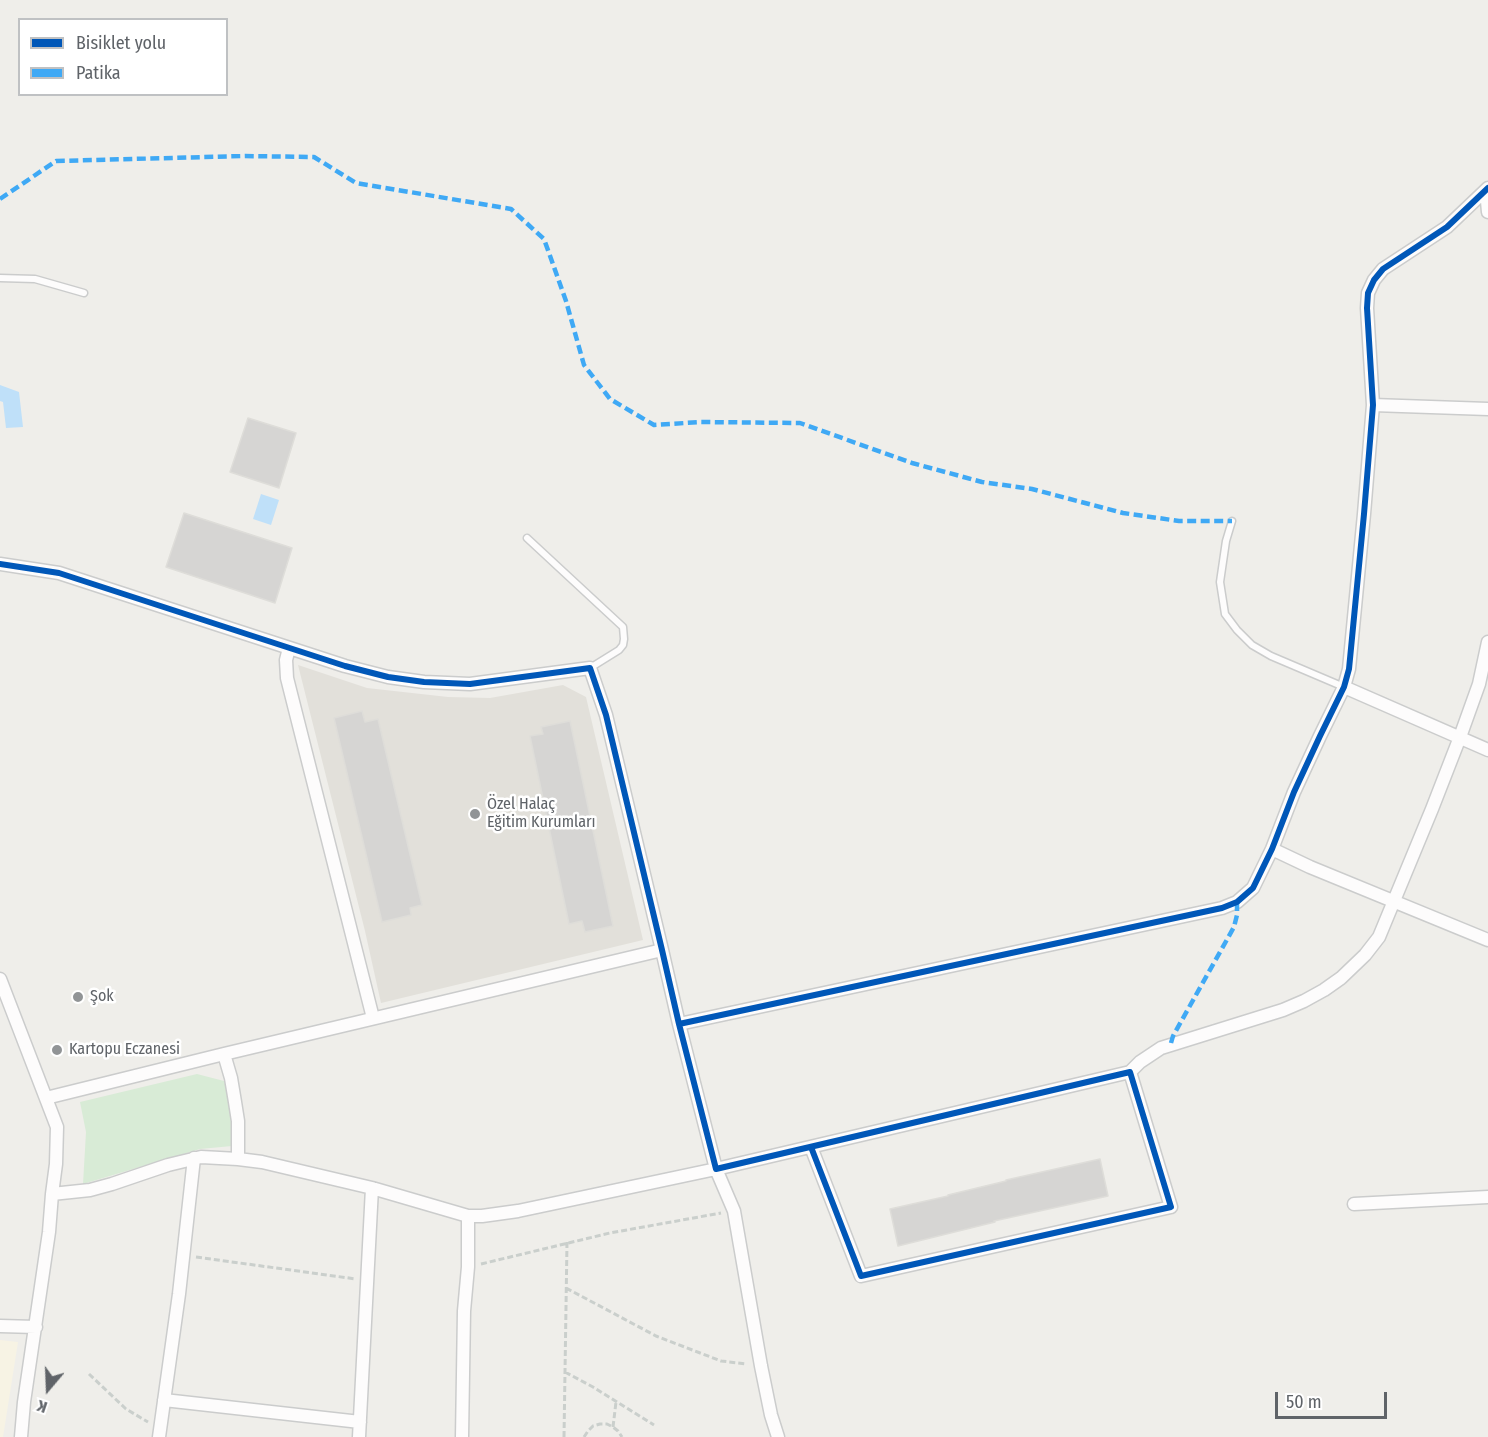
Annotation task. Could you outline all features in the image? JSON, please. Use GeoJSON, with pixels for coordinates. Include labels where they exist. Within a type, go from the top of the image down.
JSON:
{"type":"FeatureCollection","features":[{"type":"Feature","properties":{"kind":"street"},"geometry":{"type":"LineString","coordinates":[[1487,189],[1488,212]]}},
{"type":"Feature","properties":{"kind":"street"},"geometry":{"type":"LineString","coordinates":[[679,1024],[1222,908],[1237,902],[1253,888],[1272,849],[1294,792],[1344,687],[1349,669],[1373,405],[1368,293],[1374,280],[1383,269],[1447,227],[1487,189]]}},
{"type":"Feature","properties":{"kind":"street"},"geometry":{"type":"LineString","coordinates":[[1373,405],[1488,409]]}},
{"type":"Feature","properties":{"kind":"street"},"geometry":{"type":"LineString","coordinates":[[0,564],[59,573],[345,666],[388,677],[424,682],[470,684],[590,668],[606,715],[679,1024],[716,1169],[734,1211],[761,1366],[778,1437]]}},
{"type":"Feature","properties":{"kind":"street"},"geometry":{"type":"LineString","coordinates":[[52,1194],[90,1190],[201,1157],[262,1162],[372,1188],[468,1216],[482,1216],[518,1211],[811,1148],[1130,1072],[1161,1048],[1283,1010],[1304,1001],[1324,990],[1352,967],[1379,937],[1460,737],[1479,684],[1488,642]]}},
{"type":"Feature","properties":{"kind":"street"},"geometry":{"type":"LineString","coordinates":[[289,648],[286,660],[287,678],[373,1018]]}},
{"type":"Feature","properties":{"kind":"street"},"geometry":{"type":"LineString","coordinates":[[1344,687],[1488,750]]}},
{"type":"Feature","properties":{"kind":"street"},"geometry":{"type":"LineString","coordinates":[[1272,849],[1310,867],[1488,940]]}},
{"type":"Feature","properties":{"kind":"street"},"geometry":{"type":"LineString","coordinates":[[46,1098],[662,950]]}},
{"type":"Feature","properties":{"kind":"street"},"geometry":{"type":"LineString","coordinates":[[0,979],[57,1127],[50,1232],[24,1402],[21,1437]]}},
{"type":"Feature","properties":{"kind":"street"},"geometry":{"type":"LineString","coordinates":[[224,1054],[231,1078],[238,1121],[238,1159]]}},
{"type":"Feature","properties":{"kind":"street"},"geometry":{"type":"LineString","coordinates":[[811,1148],[861,1276],[1171,1207],[1130,1072]]}},
{"type":"Feature","properties":{"kind":"street"},"geometry":{"type":"LineString","coordinates":[[160,1433],[194,1158]]}},
{"type":"Feature","properties":{"kind":"street"},"geometry":{"type":"LineString","coordinates":[[359,1437],[372,1188]]}},
{"type":"Feature","properties":{"kind":"street"},"geometry":{"type":"LineString","coordinates":[[1354,1204],[1488,1197]]}},
{"type":"Feature","properties":{"kind":"street"},"geometry":{"type":"LineString","coordinates":[[462,1437],[468,1216]]}},
{"type":"Feature","properties":{"kind":"street"},"geometry":{"type":"LineString","coordinates":[[0,1326],[36,1327]]}},
{"type":"Feature","properties":{"kind":"street"},"geometry":{"type":"LineString","coordinates":[[164,1400],[360,1422]]}},
{"type":"Feature","properties":{"kind":"lane"},"geometry":{"type":"LineString","coordinates":[[0,278],[35,279],[84,293]]}},
{"type":"Feature","properties":{"kind":"lane"},"geometry":{"type":"LineString","coordinates":[[1233,521],[1226,541],[1220,582],[1225,614],[1252,645],[1271,656],[1344,687]]}},
{"type":"Feature","properties":{"kind":"lane"},"geometry":{"type":"LineString","coordinates":[[527,538],[623,627],[624,639],[619,650],[590,668]]}},
{"type":"Feature","properties":{"kind":"path"},"geometry":{"type":"LineString","coordinates":[[468,1267],[567,1242],[734,1211]]}},
{"type":"Feature","properties":{"kind":"path"},"geometry":{"type":"LineString","coordinates":[[564,1437],[567,1242]]}},
{"type":"Feature","properties":{"kind":"path"},"geometry":{"type":"LineString","coordinates":[[183,1256],[366,1280]]}},
{"type":"Feature","properties":{"kind":"path"},"geometry":{"type":"LineString","coordinates":[[566,1288],[656,1336],[721,1361],[761,1366]]}},
{"type":"Feature","properties":{"kind":"path"},"geometry":{"type":"LineString","coordinates":[[565,1372],[654,1425]]}},
{"type":"Feature","properties":{"kind":"path"},"geometry":{"type":"LineString","coordinates":[[89,1374],[126,1408],[160,1433]]}},
{"type":"Feature","properties":{"kind":"path"},"geometry":{"type":"LineString","coordinates":[[613,1427],[616,1402]]}},
{"type":"Feature","properties":{"kind":"path"},"geometry":{"type":"LineString","coordinates":[[584,1437],[594,1426],[600,1424],[613,1427],[622,1437]]}},
{"type":"Feature","properties":{"kind":"shaded area","name":"Özel Halaç Eğitim Kurumları"},"geometry":{"type":"Polygon","coordinates":[[[298,665],[367,688],[448,697],[490,698],[563,685],[586,697],[643,940],[381,1003],[298,665]]]}},
{"type":"Feature","properties":{"kind":"shaded area"},"geometry":{"type":"Polygon","coordinates":[[[0,1340],[18,1342],[3,1437],[0,1437],[0,1340]]]}},
{"type":"Feature","properties":{"kind":"green space"},"geometry":{"type":"Polygon","coordinates":[[[197,1074],[224,1081],[233,1106],[232,1146],[200,1149],[83,1184],[86,1132],[80,1102],[197,1074]]]}},
{"type":"Feature","properties":{"kind":"water"},"geometry":{"type":"Polygon","coordinates":[[[0,385],[19,392],[23,427],[6,428],[3,402],[0,401],[0,385]]]}},
{"type":"Feature","properties":{"kind":"water"},"geometry":{"type":"Polygon","coordinates":[[[261,494],[279,500],[271,525],[253,519],[261,494]]]}},
{"type":"Feature","properties":{"kind":"building"},"geometry":{"type":"Polygon","coordinates":[[[248,418],[296,433],[279,488],[230,472],[248,418]]]}},
{"type":"Feature","properties":{"kind":"building"},"geometry":{"type":"Polygon","coordinates":[[[184,513],[292,548],[275,603],[166,567],[184,513]]]}},
{"type":"Feature","properties":{"kind":"building"},"geometry":{"type":"Polygon","coordinates":[[[362,711],[365,722],[378,719],[422,905],[410,908],[411,915],[382,922],[334,718],[362,711]]]}},
{"type":"Feature","properties":{"kind":"building"},"geometry":{"type":"Polygon","coordinates":[[[570,721],[613,926],[585,932],[582,921],[569,924],[530,736],[543,734],[541,727],[570,721]]]}},
{"type":"Feature","properties":{"kind":"building"},"geometry":{"type":"Polygon","coordinates":[[[1100,1159],[1108,1196],[994,1221],[898,1246],[890,1209],[1100,1159]]]}},
{"type":"Feature","properties":{"kind":"marked path"},"geometry":{"type":"LineString","coordinates":[[0,199],[56,161],[245,156],[314,157],[356,183],[511,209],[544,239],[566,301],[584,365],[610,399],[654,425],[701,422],[800,423],[912,463],[982,482],[1032,489],[1123,513],[1179,521],[1232,521]]}},
{"type":"Feature","properties":{"kind":"marked path"},"geometry":{"type":"LineString","coordinates":[[1171,1043],[1234,927],[1237,902]]}},
{"type":"Feature","properties":{"kind":"cycle path"},"geometry":{"type":"LineString","coordinates":[[679,1024],[1222,908],[1237,902],[1253,888],[1272,849],[1294,792],[1344,687],[1349,669],[1373,405],[1368,293],[1374,280],[1383,269],[1447,227],[1488,188]]}},
{"type":"Feature","properties":{"kind":"cycle path"},"geometry":{"type":"LineString","coordinates":[[0,564],[59,573],[345,666],[388,677],[424,682],[470,684],[590,668],[606,715],[679,1024],[716,1169],[1130,1072],[1171,1207],[861,1276],[811,1147]]}},
{"type":"Feature","properties":{"kind":"place","name":"Özel Halaç Eğitim Kurumları"},"geometry":{"type":"Point","coordinates":[475,814]}},
{"type":"Feature","properties":{"kind":"place","name":"Şok"},"geometry":{"type":"Point","coordinates":[78,997]}},
{"type":"Feature","properties":{"kind":"place","name":"Kartopu Eczanesi"},"geometry":{"type":"Point","coordinates":[57,1050]}}]}
